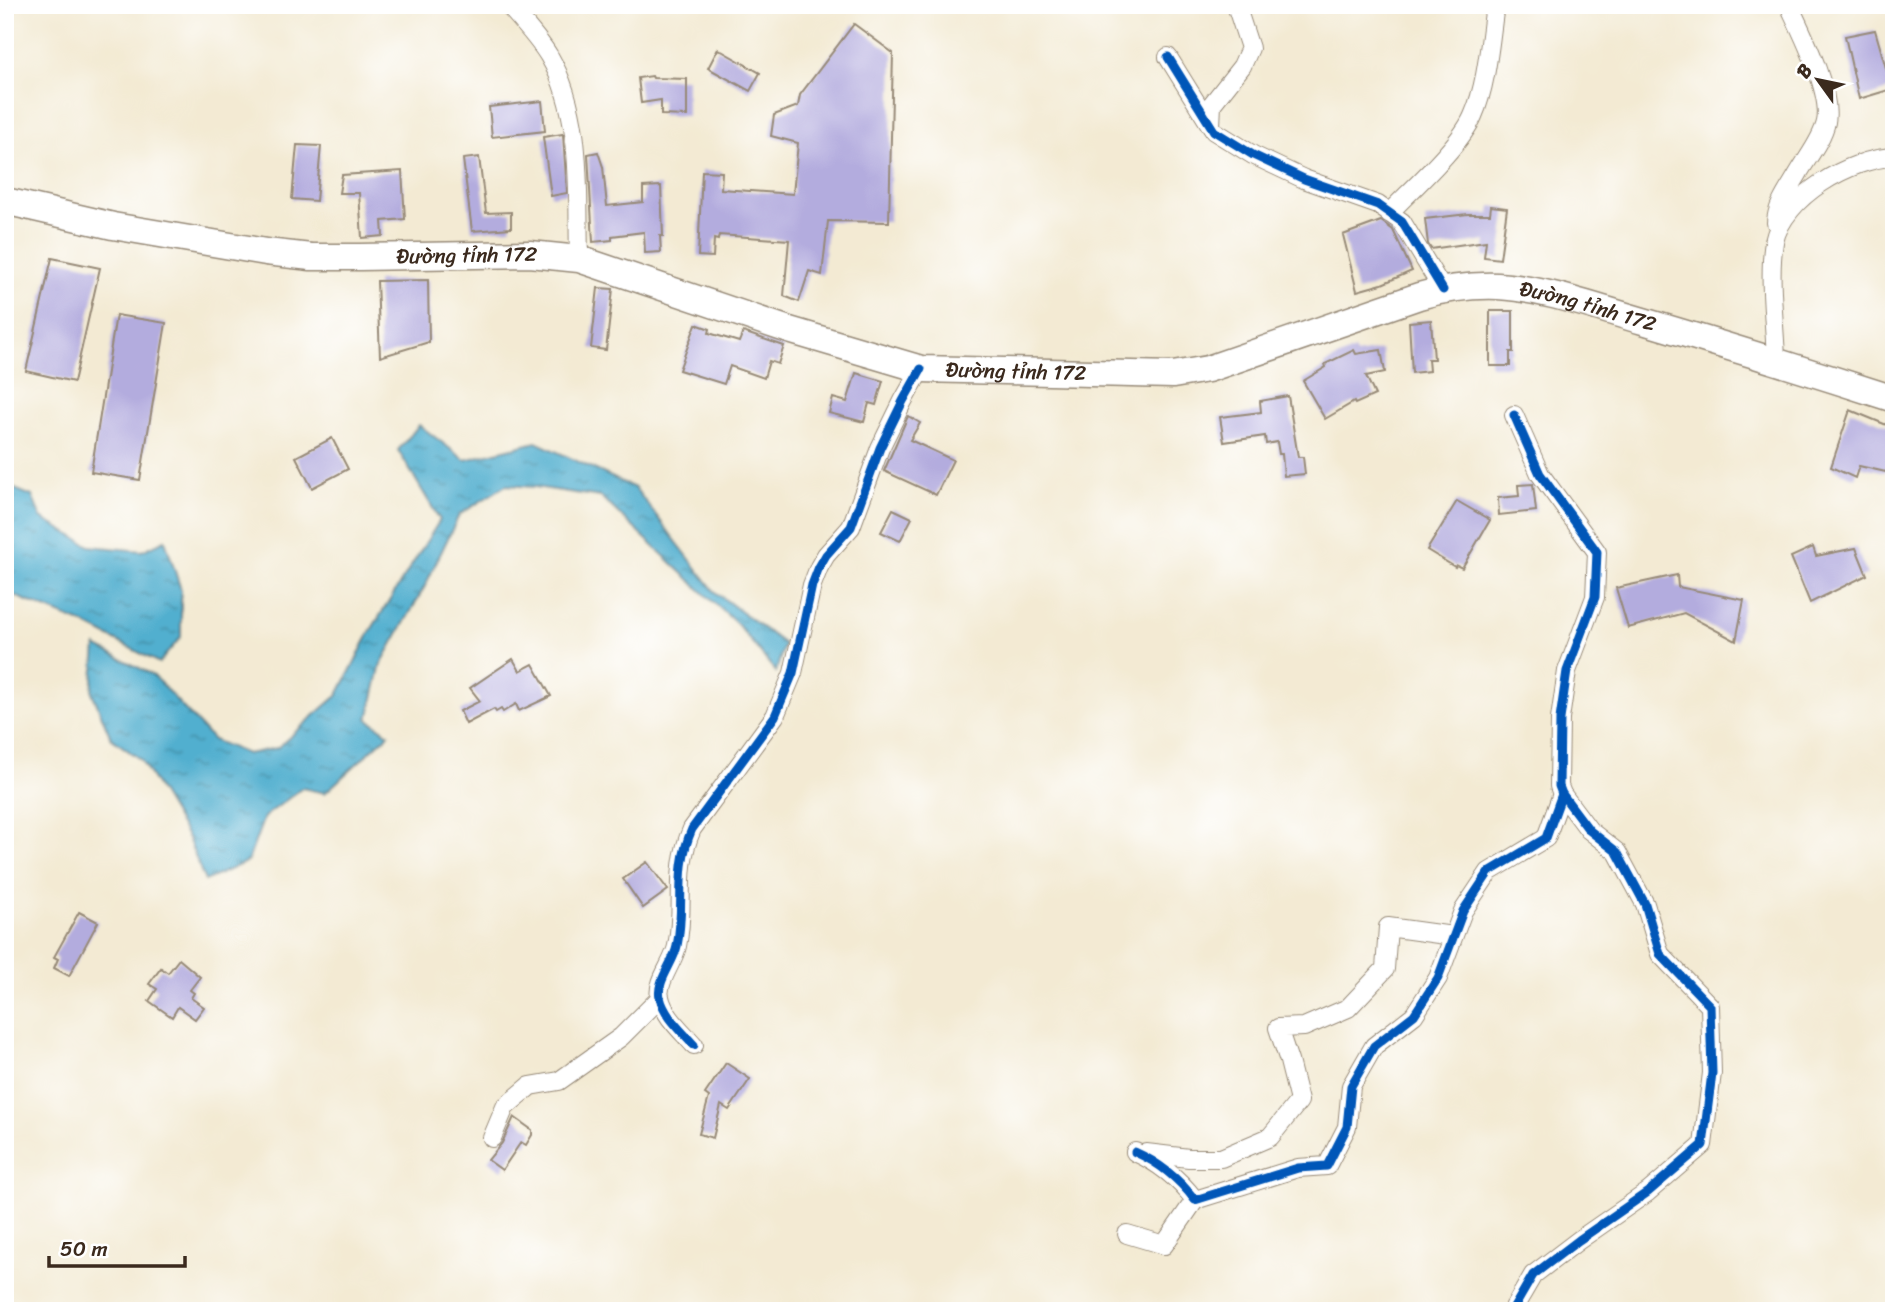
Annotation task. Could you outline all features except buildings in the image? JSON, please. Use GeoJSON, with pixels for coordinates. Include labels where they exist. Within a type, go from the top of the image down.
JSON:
{"type":"FeatureCollection","features":[{"type":"Feature","properties":{"kind":"main road","name":"Đường tỉnh 172"},"geometry":{"type":"LineString","coordinates":[[5,201],[113,226],[266,253],[348,257],[530,254],[579,258],[789,330],[921,369],[1173,375],[1208,369],[1379,309],[1443,290],[1498,286],[1527,290],[1776,360],[1894,399]]}},
{"type":"Feature","properties":{"kind":"street"},"geometry":{"type":"LineString","coordinates":[[508,5],[548,55],[566,98],[576,146],[579,258]]}},
{"type":"Feature","properties":{"kind":"street"},"geometry":{"type":"LineString","coordinates":[[1211,126],[1212,104],[1242,66],[1250,48],[1236,5]]}},
{"type":"Feature","properties":{"kind":"street"},"geometry":{"type":"LineString","coordinates":[[1389,213],[1461,136],[1473,118],[1479,102],[1495,5]]}},
{"type":"Feature","properties":{"kind":"street"},"geometry":{"type":"LineString","coordinates":[[1776,360],[1772,260],[1776,216],[1826,122],[1827,102],[1808,44],[1789,5]]}},
{"type":"Feature","properties":{"kind":"street"},"geometry":{"type":"LineString","coordinates":[[1168,57],[1211,126],[1225,139],[1304,179],[1378,205],[1402,222],[1443,290]]}},
{"type":"Feature","properties":{"kind":"street"},"geometry":{"type":"LineString","coordinates":[[1774,240],[1786,217],[1821,183],[1859,162],[1894,157]]}},
{"type":"Feature","properties":{"kind":"street"},"geometry":{"type":"LineString","coordinates":[[694,1045],[667,1014],[659,989],[674,959],[678,944],[681,858],[692,828],[775,716],[793,673],[812,585],[819,567],[851,527],[880,448],[921,369]]}},
{"type":"Feature","properties":{"kind":"street"},"geometry":{"type":"LineString","coordinates":[[1512,1311],[1533,1275],[1648,1192],[1703,1144],[1712,1073],[1710,1006],[1660,954],[1645,904],[1617,852],[1589,830],[1559,786],[1560,719],[1567,671],[1595,597],[1597,552],[1540,474],[1514,415]]}},
{"type":"Feature","properties":{"kind":"street"},"geometry":{"type":"LineString","coordinates":[[1127,1234],[1164,1245],[1195,1200],[1298,1168],[1328,1166],[1347,1127],[1351,1086],[1374,1046],[1414,1015],[1438,978],[1462,911],[1489,872],[1546,838],[1562,794]]}},
{"type":"Feature","properties":{"kind":"street"},"geometry":{"type":"LineString","coordinates":[[1195,1200],[1180,1180],[1150,1158],[1135,1152],[1189,1158],[1222,1158],[1270,1137],[1299,1101],[1278,1028],[1304,1027],[1348,1008],[1385,969],[1388,927],[1454,936]]}},
{"type":"Feature","properties":{"kind":"street"},"geometry":{"type":"LineString","coordinates":[[492,1138],[505,1107],[513,1100],[530,1086],[559,1080],[570,1073],[621,1037],[660,998]]}},
{"type":"Feature","properties":{"kind":"water"},"geometry":{"type":"Polygon","coordinates":[[[419,425],[465,460],[536,442],[635,488],[715,592],[784,644],[776,672],[738,625],[601,497],[506,485],[459,515],[425,586],[381,664],[368,719],[389,734],[325,793],[302,788],[264,817],[248,861],[205,881],[188,838],[141,760],[111,738],[92,692],[96,646],[153,675],[213,740],[247,754],[277,748],[338,695],[371,630],[440,520],[398,450],[419,425]]]}},
{"type":"Feature","properties":{"kind":"water"},"geometry":{"type":"Polygon","coordinates":[[[5,485],[32,496],[41,518],[90,546],[142,551],[165,540],[181,590],[181,637],[159,663],[84,624],[5,592],[5,485]]]}},
{"type":"Feature","properties":{"kind":"cycle path"},"geometry":{"type":"LineString","coordinates":[[1168,57],[1214,131],[1253,155],[1304,179],[1378,205],[1402,222],[1443,290]]}},
{"type":"Feature","properties":{"kind":"cycle path"},"geometry":{"type":"LineString","coordinates":[[694,1045],[669,1017],[659,991],[677,946],[681,874],[686,845],[692,829],[775,716],[793,673],[812,585],[819,567],[851,527],[880,448],[921,369]]}},
{"type":"Feature","properties":{"kind":"cycle path"},"geometry":{"type":"LineString","coordinates":[[1512,1311],[1533,1275],[1648,1192],[1703,1145],[1712,1073],[1710,1006],[1660,954],[1645,904],[1617,852],[1589,830],[1559,786],[1560,719],[1567,671],[1595,597],[1597,552],[1540,474],[1514,415]]}},
{"type":"Feature","properties":{"kind":"cycle path"},"geometry":{"type":"LineString","coordinates":[[1135,1152],[1168,1172],[1195,1200],[1298,1168],[1327,1166],[1347,1127],[1351,1086],[1374,1046],[1414,1015],[1438,978],[1463,911],[1489,872],[1546,838],[1562,794]]}}]}
